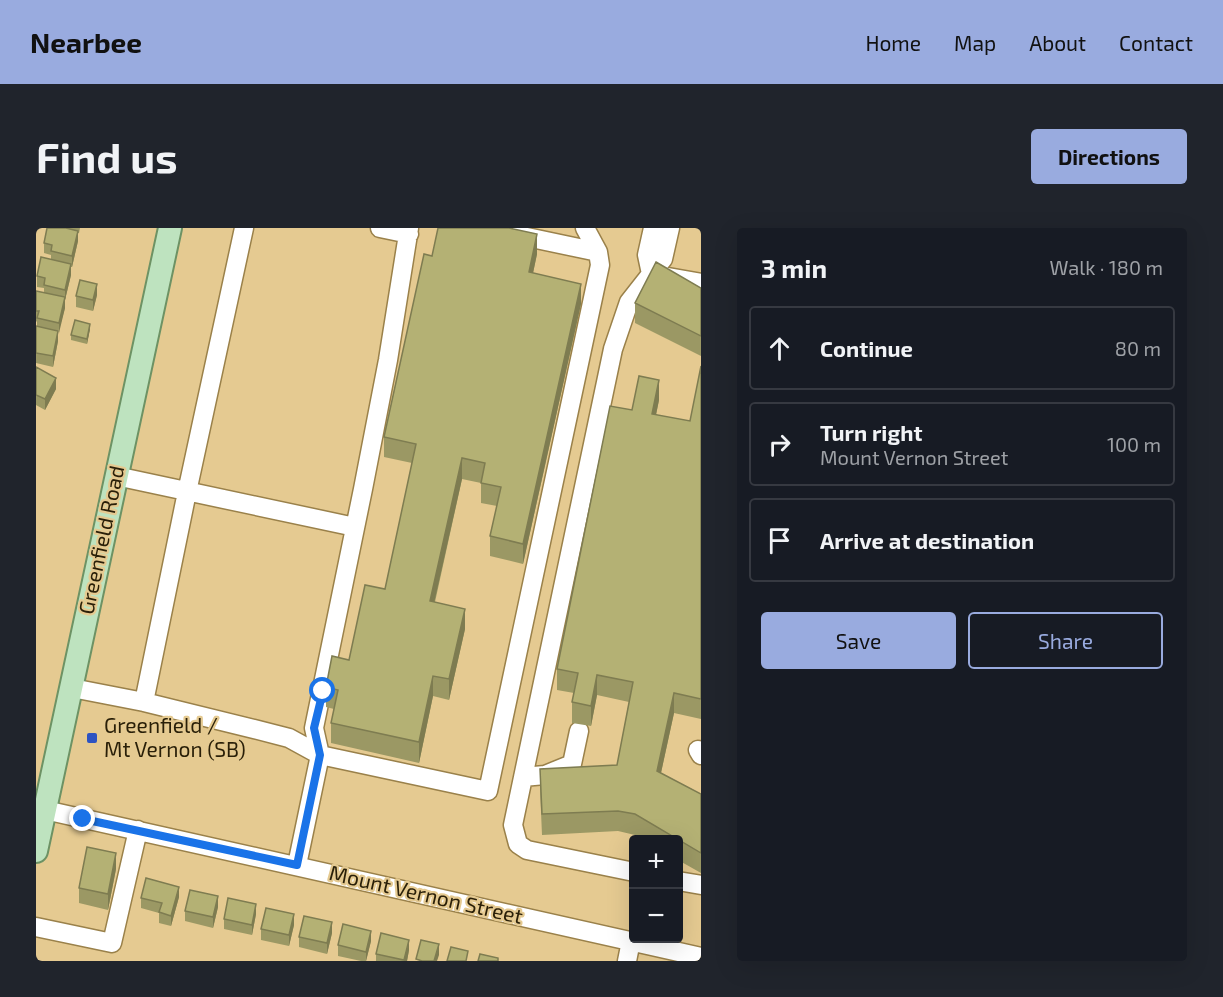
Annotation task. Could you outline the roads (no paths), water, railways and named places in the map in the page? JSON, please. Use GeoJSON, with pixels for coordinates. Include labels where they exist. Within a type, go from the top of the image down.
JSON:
{"type":"FeatureCollection","features":[{"type":"Feature","properties":{"kind":"main road","name":"Greenfield Road"},"geometry":{"type":"LineString","coordinates":[[36,851],[40,809],[72,688],[170,228]]}},
{"type":"Feature","properties":{"kind":"street"},"geometry":{"type":"LineString","coordinates":[[144,702],[244,228]]}},
{"type":"Feature","properties":{"kind":"street"},"geometry":{"type":"LineString","coordinates":[[297,865],[320,755],[314,728],[388,360],[409,231],[380,228]]}},
{"type":"Feature","properties":{"kind":"street"},"geometry":{"type":"LineString","coordinates":[[484,228],[598,252]]}},
{"type":"Feature","properties":{"kind":"street"},"geometry":{"type":"LineString","coordinates":[[72,688],[144,702],[289,738],[320,755],[488,791],[600,266],[598,252],[585,228]]}},
{"type":"Feature","properties":{"kind":"street"},"geometry":{"type":"LineString","coordinates":[[651,274],[647,255],[653,228]]}},
{"type":"Feature","properties":{"kind":"street"},"geometry":{"type":"LineString","coordinates":[[629,871],[527,850],[519,844],[513,825],[613,349],[628,302],[663,259],[670,228]]}},
{"type":"Feature","properties":{"kind":"street"},"geometry":{"type":"LineString","coordinates":[[651,274],[701,283]]}},
{"type":"Feature","properties":{"kind":"street"},"geometry":{"type":"LineString","coordinates":[[116,476],[355,527]]}},
{"type":"Feature","properties":{"kind":"street"},"geometry":{"type":"LineString","coordinates":[[523,777],[545,775],[572,764],[579,731]]}},
{"type":"Feature","properties":{"kind":"street","name":"Mount Vernon Street"},"geometry":{"type":"LineString","coordinates":[[40,809],[629,941]]}},
{"type":"Feature","properties":{"kind":"street"},"geometry":{"type":"LineString","coordinates":[[36,927],[112,943],[138,830]]}},
{"type":"Feature","properties":{"kind":"street"},"geometry":{"type":"LineString","coordinates":[[683,882],[701,885]]}},
{"type":"Feature","properties":{"kind":"street"},"geometry":{"type":"LineString","coordinates":[[627,961],[631,943]]}},
{"type":"Feature","properties":{"kind":"street","name":"Mount Vernon Street"},"geometry":{"type":"LineString","coordinates":[[640,943],[701,957]]}},
{"type":"Feature","properties":{"kind":"place","name":"Greenfield / Mt Vernon (SB)"},"geometry":{"type":"Point","coordinates":[92,738]}}]}
